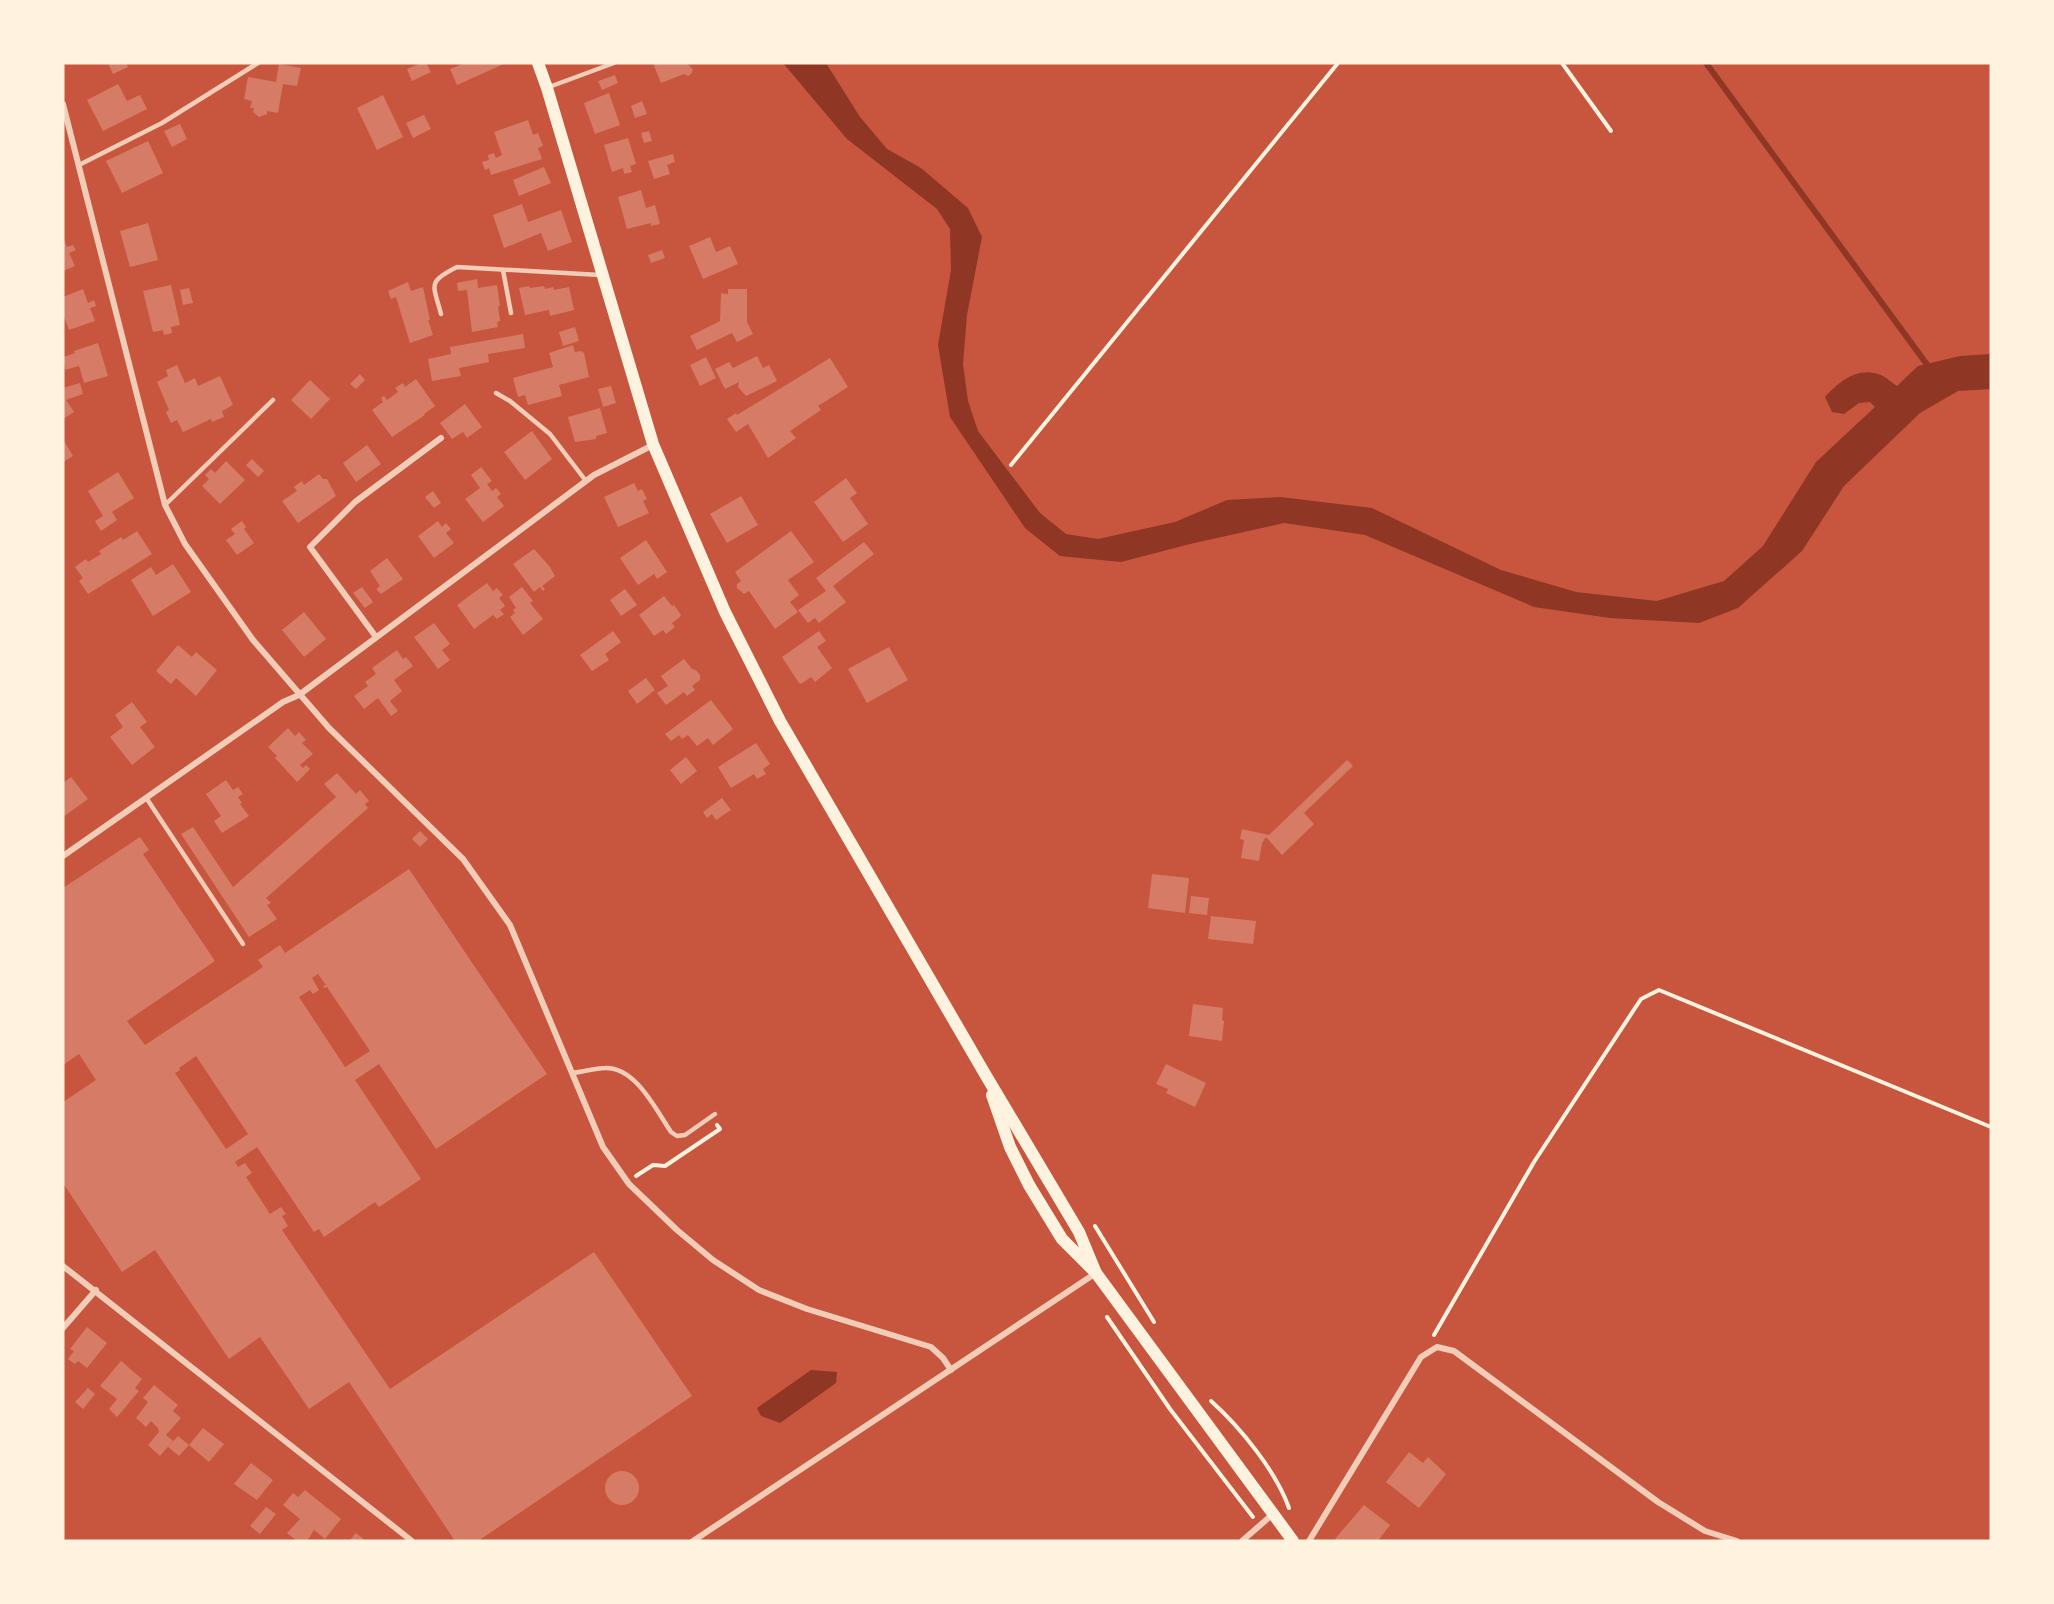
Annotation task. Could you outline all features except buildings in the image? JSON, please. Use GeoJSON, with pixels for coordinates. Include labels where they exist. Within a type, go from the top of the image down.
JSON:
{"type":"FeatureCollection","features":[{"type":"Feature","properties":{"kind":"main road"},"geometry":{"type":"LineString","coordinates":[[538,63],[653,444],[724,612],[780,721],[1079,1232],[1096,1273]]}},
{"type":"Feature","properties":{"kind":"main road"},"geometry":{"type":"LineString","coordinates":[[985,1074],[1005,1134],[1029,1185],[1062,1239],[1096,1273],[1293,1541]]}},
{"type":"Feature","properties":{"kind":"street"},"geometry":{"type":"LineString","coordinates":[[63,104],[165,505],[185,544],[253,640],[299,695],[329,728],[463,859],[510,925],[603,1147],[627,1182],[677,1230],[713,1260],[759,1290],[807,1309],[931,1347],[943,1358],[951,1370]]}},
{"type":"Feature","properties":{"kind":"street"},"geometry":{"type":"LineString","coordinates":[[376,637],[310,547],[355,502],[441,438]]}},
{"type":"Feature","properties":{"kind":"street"},"geometry":{"type":"LineString","coordinates":[[63,856],[283,702],[299,695],[586,481],[653,444]]}},
{"type":"Feature","properties":{"kind":"street"},"geometry":{"type":"LineString","coordinates":[[63,1266],[412,1541]]}},
{"type":"Feature","properties":{"kind":"street"},"geometry":{"type":"LineString","coordinates":[[693,1541],[1096,1273]]}},
{"type":"Feature","properties":{"kind":"street"},"geometry":{"type":"LineString","coordinates":[[63,1328],[96,1290]]}},
{"type":"Feature","properties":{"kind":"street"},"geometry":{"type":"LineString","coordinates":[[1309,1541],[1421,1357],[1437,1347],[1454,1351],[1658,1502],[1705,1531],[1737,1541]]}},
{"type":"Feature","properties":{"kind":"street"},"geometry":{"type":"LineString","coordinates":[[1242,1541],[1273,1514]]}},
{"type":"Feature","properties":{"kind":"lane"},"geometry":{"type":"LineString","coordinates":[[79,165],[162,123],[258,63]]}},
{"type":"Feature","properties":{"kind":"lane"},"geometry":{"type":"LineString","coordinates":[[547,88],[614,63]]}},
{"type":"Feature","properties":{"kind":"lane"},"geometry":{"type":"LineString","coordinates":[[441,314],[435,282],[439,276],[457,267],[603,275]]}},
{"type":"Feature","properties":{"kind":"lane"},"geometry":{"type":"LineString","coordinates":[[503,270],[511,313]]}},
{"type":"Feature","properties":{"kind":"lane"},"geometry":{"type":"LineString","coordinates":[[496,393],[510,401],[550,434],[586,481]]}},
{"type":"Feature","properties":{"kind":"lane"},"geometry":{"type":"LineString","coordinates":[[165,505],[273,400]]}},
{"type":"Feature","properties":{"kind":"lane"},"geometry":{"type":"LineString","coordinates":[[147,799],[243,944]]}},
{"type":"Feature","properties":{"kind":"lane"},"geometry":{"type":"LineString","coordinates":[[572,1073],[606,1068],[621,1070],[634,1078],[671,1132],[677,1136],[685,1135],[714,1116]]}},
{"type":"Feature","properties":{"kind":"path"},"geometry":{"type":"LineString","coordinates":[[1011,465],[1338,63]]}},
{"type":"Feature","properties":{"kind":"path"},"geometry":{"type":"LineString","coordinates":[[1562,63],[1611,131]]}},
{"type":"Feature","properties":{"kind":"path"},"geometry":{"type":"LineString","coordinates":[[1421,1357],[1534,1162],[1641,999],[1659,990],[1991,1127]]}},
{"type":"Feature","properties":{"kind":"path"},"geometry":{"type":"LineString","coordinates":[[627,1182],[653,1165],[665,1166],[720,1129],[714,1116]]}},
{"type":"Feature","properties":{"kind":"path"},"geometry":{"type":"LineString","coordinates":[[1124,1271],[1157,1327]]}},
{"type":"Feature","properties":{"kind":"path"},"geometry":{"type":"LineString","coordinates":[[1101,1308],[1164,1400],[1259,1526]]}},
{"type":"Feature","properties":{"kind":"path"},"geometry":{"type":"LineString","coordinates":[[1209,1399],[1226,1415],[1275,1476],[1291,1514]]}},
{"type":"Feature","properties":{"kind":"shaded area"},"geometry":{"type":"Polygon","coordinates":[[[783,63],[826,63],[860,117],[887,149],[921,168],[968,208],[982,237],[967,315],[963,364],[968,401],[978,431],[1040,513],[1066,534],[1098,539],[1175,522],[1227,500],[1280,497],[1372,508],[1501,570],[1576,592],[1657,601],[1724,581],[1763,546],[1816,462],[1875,407],[1870,402],[1859,403],[1844,414],[1832,412],[1825,397],[1843,381],[1865,372],[1883,376],[1897,386],[1918,366],[1960,356],[1991,354],[1991,389],[1958,391],[1920,413],[1844,486],[1802,551],[1738,608],[1699,623],[1610,618],[1534,607],[1365,535],[1284,523],[1121,562],[1060,556],[1025,528],[950,417],[938,345],[951,270],[950,229],[937,209],[847,139],[783,63]]]}},
{"type":"Feature","properties":{"kind":"shaded area"},"geometry":{"type":"Polygon","coordinates":[[[811,1370],[837,1372],[836,1383],[780,1423],[761,1416],[757,1408],[811,1370]]]}},
{"type":"Feature","properties":{"kind":"waterway"},"geometry":{"type":"LineString","coordinates":[[1706,63],[1931,370]]}}]}
